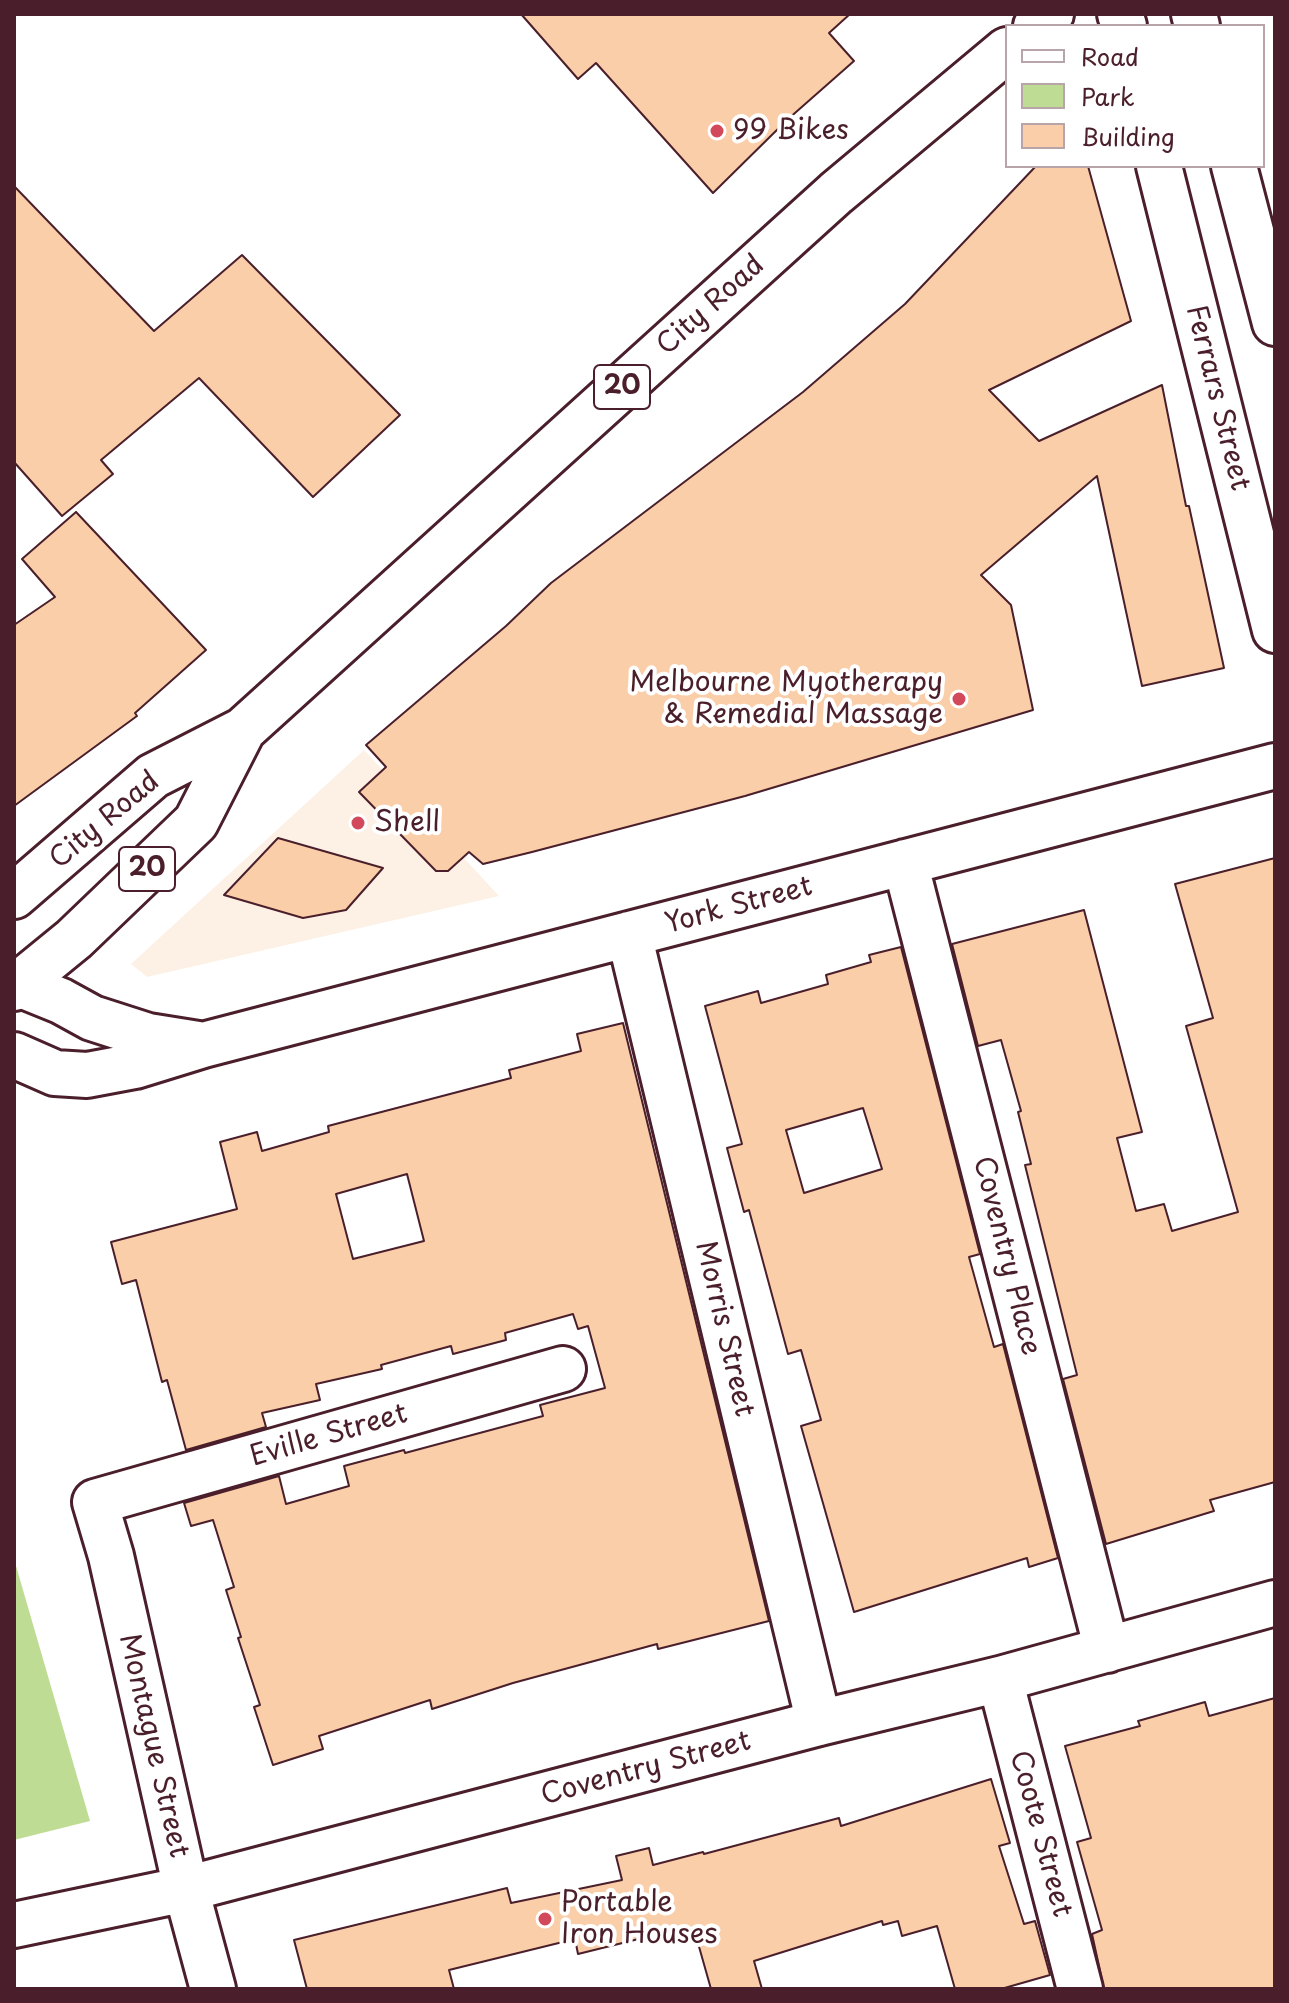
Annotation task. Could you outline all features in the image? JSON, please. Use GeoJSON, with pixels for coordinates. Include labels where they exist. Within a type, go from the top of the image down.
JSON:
{"type":"FeatureCollection","features":[{"type":"Feature","properties":{"kind":"street","name":"City Road"},"geometry":{"type":"LineString","coordinates":[[14,896],[153,776],[243,730],[836,193],[1005,52]]}},
{"type":"Feature","properties":{"kind":"street","name":"Ferrars Street"},"geometry":{"type":"LineString","coordinates":[[1160,168],[1275,630]]}},
{"type":"Feature","properties":{"kind":"street"},"geometry":{"type":"LineString","coordinates":[[1235,168],[1275,323]]}},
{"type":"Feature","properties":{"kind":"street","name":"City Road"},"geometry":{"type":"LineString","coordinates":[[16,983],[74,939],[196,822],[243,730]]}},
{"type":"Feature","properties":{"kind":"street","name":"York Street"},"geometry":{"type":"LineString","coordinates":[[14,1055],[55,1073],[87,1075],[135,1066],[203,1045],[1275,766]]}},
{"type":"Feature","properties":{"kind":"street","name":"Coventry Place"},"geometry":{"type":"LineString","coordinates":[[905,862],[1107,1650]]}},
{"type":"Feature","properties":{"kind":"street","name":"Morris Street"},"geometry":{"type":"LineString","coordinates":[[629,934],[819,1723]]}},
{"type":"Feature","properties":{"kind":"street","name":"York Street"},"geometry":{"type":"LineString","coordinates":[[16,983],[61,1001],[92,1018],[148,1036],[203,1045]]}},
{"type":"Feature","properties":{"kind":"street","name":"Eville Street"},"geometry":{"type":"LineString","coordinates":[[95,1502],[563,1369]]}},
{"type":"Feature","properties":{"kind":"street","name":"Montague Street"},"geometry":{"type":"LineString","coordinates":[[95,1502],[111,1556],[186,1889],[213,1989]]}},
{"type":"Feature","properties":{"kind":"street","name":"Coventry Street"},"geometry":{"type":"LineString","coordinates":[[14,1925],[186,1889],[819,1723],[1000,1679],[1275,1603]]}},
{"type":"Feature","properties":{"kind":"street","name":"Coote Street"},"geometry":{"type":"LineString","coordinates":[[1000,1679],[1080,1989]]}},
{"type":"Feature","properties":{"kind":"shaded area","name":"Shell"},"geometry":{"type":"Polygon","coordinates":[[[364,750],[499,896],[147,977],[131,964],[364,750]]]}},
{"type":"Feature","properties":{"kind":"green space"},"geometry":{"type":"Polygon","coordinates":[[[14,1559],[90,1821],[14,1840],[14,1559]]]}},
{"type":"Feature","properties":{"kind":"building"},"geometry":{"type":"Polygon","coordinates":[[[521,14],[850,14],[829,33],[854,61],[787,120],[713,193],[596,63],[578,79],[521,14]]]}},
{"type":"Feature","properties":{"kind":"building"},"geometry":{"type":"Polygon","coordinates":[[[1034,168],[1089,168],[1131,321],[989,390],[1039,441],[1162,385],[1186,506],[1189,506],[1224,668],[1142,686],[1097,476],[981,575],[1011,605],[1033,710],[745,796],[532,852],[483,864],[469,852],[448,871],[436,871],[359,792],[386,767],[366,745],[506,626],[551,583],[803,392],[905,304],[1034,168]]]}},
{"type":"Feature","properties":{"kind":"building"},"geometry":{"type":"Polygon","coordinates":[[[14,186],[154,331],[242,255],[400,415],[313,497],[199,378],[101,460],[113,474],[62,516],[14,462],[14,186]]]}},
{"type":"Feature","properties":{"kind":"building"},"geometry":{"type":"Polygon","coordinates":[[[76,512],[206,650],[135,713],[137,716],[14,806],[14,625],[55,597],[22,559],[76,512]]]}},
{"type":"Feature","properties":{"kind":"building"},"geometry":{"type":"Polygon","coordinates":[[[278,838],[383,868],[346,910],[303,918],[224,895],[278,838]]]}},
{"type":"Feature","properties":{"kind":"building"},"geometry":{"type":"Polygon","coordinates":[[[1275,858],[1275,1482],[1210,1500],[1214,1511],[1106,1544],[1063,1379],[1077,1375],[1025,1165],[1031,1164],[1018,1112],[1021,1111],[1001,1040],[978,1046],[952,944],[1084,910],[1142,1132],[1117,1138],[1136,1211],[1164,1204],[1172,1231],[1238,1212],[1186,1026],[1213,1018],[1175,884],[1275,858]]]}},
{"type":"Feature","properties":{"kind":"building"},"geometry":{"type":"Polygon","coordinates":[[[901,947],[980,1254],[969,1257],[994,1347],[1003,1344],[1058,1558],[1029,1567],[1027,1558],[854,1612],[801,1426],[821,1420],[801,1350],[788,1354],[749,1210],[744,1212],[727,1148],[742,1144],[705,1006],[758,991],[761,1003],[828,984],[826,975],[871,962],[869,955],[901,947]],[[863,1108],[786,1130],[804,1193],[882,1169],[863,1108]]]}},
{"type":"Feature","properties":{"kind":"building"},"geometry":{"type":"Polygon","coordinates":[[[623,1023],[769,1621],[658,1649],[657,1644],[513,1683],[432,1709],[430,1700],[319,1736],[323,1749],[273,1765],[254,1707],[260,1705],[238,1638],[241,1637],[226,1590],[234,1587],[213,1520],[191,1526],[184,1503],[279,1476],[286,1504],[349,1486],[344,1466],[543,1416],[540,1405],[605,1388],[588,1326],[578,1329],[573,1314],[505,1333],[506,1340],[453,1354],[451,1346],[381,1365],[382,1369],[316,1384],[320,1400],[262,1413],[266,1427],[186,1450],[167,1380],[162,1382],[136,1280],[122,1284],[111,1242],[237,1209],[220,1142],[257,1132],[262,1151],[329,1132],[328,1126],[511,1078],[509,1070],[581,1051],[577,1034],[623,1023]],[[407,1174],[336,1194],[353,1259],[424,1241],[407,1174]]]}},
{"type":"Feature","properties":{"kind":"building"},"geometry":{"type":"Polygon","coordinates":[[[1275,1698],[1275,1989],[1104,1989],[1092,1934],[1102,1930],[1077,1842],[1091,1838],[1065,1746],[1140,1726],[1138,1721],[1205,1702],[1209,1716],[1275,1698]]]}},
{"type":"Feature","properties":{"kind":"building"},"geometry":{"type":"Polygon","coordinates":[[[991,1779],[1010,1843],[999,1846],[1024,1924],[1035,1921],[1050,1975],[1001,1989],[955,1989],[937,1926],[902,1936],[898,1921],[883,1925],[882,1921],[754,1961],[762,1989],[711,1989],[694,1929],[676,1934],[675,1930],[578,1954],[575,1939],[449,1970],[454,1989],[307,1989],[294,1940],[507,1888],[511,1903],[622,1880],[616,1856],[649,1848],[653,1865],[839,1818],[841,1826],[991,1779]]]}},
{"type":"Feature","properties":{"kind":"place","name":"99 Bikes"},"geometry":{"type":"Point","coordinates":[717,131]}},
{"type":"Feature","properties":{"kind":"place","name":"Melbourne Myotherapy & Remedial Massage"},"geometry":{"type":"Point","coordinates":[959,699]}},
{"type":"Feature","properties":{"kind":"place","name":"Shell"},"geometry":{"type":"Point","coordinates":[358,823]}},
{"type":"Feature","properties":{"kind":"place","name":"Portable Iron Houses"},"geometry":{"type":"Point","coordinates":[545,1919]}}]}
